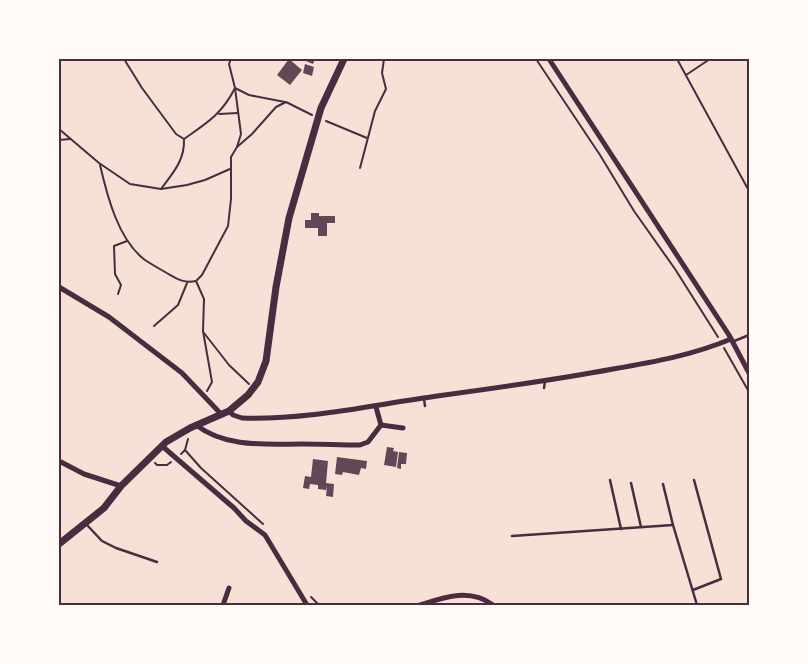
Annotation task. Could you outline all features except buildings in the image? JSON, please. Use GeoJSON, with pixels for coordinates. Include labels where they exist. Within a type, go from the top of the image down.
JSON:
{"type":"FeatureCollection","features":[{"type":"Feature","properties":{"kind":"street"},"geometry":{"type":"LineString","coordinates":[[59,544],[104,508],[121,486],[171,438],[229,411],[254,389],[266,361],[276,286],[289,218],[318,118],[344,59]]}},
{"type":"Feature","properties":{"kind":"street"},"geometry":{"type":"LineString","coordinates":[[549,59],[731,340],[749,373]]}},
{"type":"Feature","properties":{"kind":"street"},"geometry":{"type":"LineString","coordinates":[[59,287],[108,317],[182,373],[222,415]]}},
{"type":"Feature","properties":{"kind":"street"},"geometry":{"type":"LineString","coordinates":[[229,411],[239,417],[320,415],[545,381],[654,362],[731,340]]}},
{"type":"Feature","properties":{"kind":"street"},"geometry":{"type":"LineString","coordinates":[[376,407],[381,425]]}},
{"type":"Feature","properties":{"kind":"street"},"geometry":{"type":"LineString","coordinates":[[196,425],[208,433],[240,442],[258,444],[360,445],[368,442],[381,425]]}},
{"type":"Feature","properties":{"kind":"street"},"geometry":{"type":"LineString","coordinates":[[381,425],[403,428]]}},
{"type":"Feature","properties":{"kind":"street"},"geometry":{"type":"LineString","coordinates":[[162,446],[234,508],[246,521],[265,535],[308,605]]}},
{"type":"Feature","properties":{"kind":"street"},"geometry":{"type":"LineString","coordinates":[[59,461],[84,474],[121,486]]}},
{"type":"Feature","properties":{"kind":"street"},"geometry":{"type":"LineString","coordinates":[[223,605],[229,588]]}},
{"type":"Feature","properties":{"kind":"street"},"geometry":{"type":"LineString","coordinates":[[420,605],[464,594],[479,597],[493,605]]}},
{"type":"Feature","properties":{"kind":"lane"},"geometry":{"type":"LineString","coordinates":[[731,340],[749,335]]}},
{"type":"Feature","properties":{"kind":"lane"},"geometry":{"type":"LineString","coordinates":[[544,388],[545,381]]}},
{"type":"Feature","properties":{"kind":"lane"},"geometry":{"type":"LineString","coordinates":[[424,398],[426,406]]}},
{"type":"Feature","properties":{"kind":"lane"},"geometry":{"type":"LineString","coordinates":[[610,480],[621,529]]}},
{"type":"Feature","properties":{"kind":"lane"},"geometry":{"type":"LineString","coordinates":[[692,590],[721,579],[694,480]]}},
{"type":"Feature","properties":{"kind":"lane"},"geometry":{"type":"LineString","coordinates":[[631,483],[641,527]]}},
{"type":"Feature","properties":{"kind":"lane"},"geometry":{"type":"LineString","coordinates":[[663,484],[697,605]]}},
{"type":"Feature","properties":{"kind":"lane"},"geometry":{"type":"LineString","coordinates":[[86,524],[102,541],[116,548],[157,562]]}},
{"type":"Feature","properties":{"kind":"lane"},"geometry":{"type":"LineString","coordinates":[[512,536],[673,525]]}},
{"type":"Feature","properties":{"kind":"path"},"geometry":{"type":"LineString","coordinates":[[59,63],[61,59]]}},
{"type":"Feature","properties":{"kind":"path"},"geometry":{"type":"LineString","coordinates":[[124,59],[142,88],[176,134],[184,140]]}},
{"type":"Feature","properties":{"kind":"path"},"geometry":{"type":"LineString","coordinates":[[99,163],[108,198],[127,241],[144,259],[187,283],[196,281],[202,275],[228,226],[231,199],[231,157],[237,147],[241,134],[235,88],[229,64],[231,59]]}},
{"type":"Feature","properties":{"kind":"path"},"geometry":{"type":"LineString","coordinates":[[360,168],[375,111],[386,89],[382,73],[384,59]]}},
{"type":"Feature","properties":{"kind":"path"},"geometry":{"type":"LineString","coordinates":[[536,59],[600,155],[634,211],[680,277],[749,392]]}},
{"type":"Feature","properties":{"kind":"path"},"geometry":{"type":"LineString","coordinates":[[677,59],[749,191]]}},
{"type":"Feature","properties":{"kind":"path"},"geometry":{"type":"LineString","coordinates":[[686,75],[710,59]]}},
{"type":"Feature","properties":{"kind":"path"},"geometry":{"type":"LineString","coordinates":[[184,140],[219,114],[235,88]]}},
{"type":"Feature","properties":{"kind":"path"},"geometry":{"type":"LineString","coordinates":[[235,88],[249,96],[286,102],[318,118],[367,138]]}},
{"type":"Feature","properties":{"kind":"path"},"geometry":{"type":"LineString","coordinates":[[237,147],[252,134],[276,107],[286,102]]}},
{"type":"Feature","properties":{"kind":"path"},"geometry":{"type":"LineString","coordinates":[[219,114],[238,113]]}},
{"type":"Feature","properties":{"kind":"path"},"geometry":{"type":"LineString","coordinates":[[59,129],[99,163],[130,184],[161,189],[205,180],[230,169]]}},
{"type":"Feature","properties":{"kind":"path"},"geometry":{"type":"LineString","coordinates":[[59,140],[70,139]]}},
{"type":"Feature","properties":{"kind":"path"},"geometry":{"type":"LineString","coordinates":[[161,189],[181,162],[184,140]]}},
{"type":"Feature","properties":{"kind":"path"},"geometry":{"type":"LineString","coordinates":[[118,294],[121,286],[115,274],[114,246],[127,241]]}},
{"type":"Feature","properties":{"kind":"path"},"geometry":{"type":"LineString","coordinates":[[196,281],[204,299],[203,331],[212,382],[209,387]]}},
{"type":"Feature","properties":{"kind":"path"},"geometry":{"type":"LineString","coordinates":[[154,326],[178,306],[187,283]]}},
{"type":"Feature","properties":{"kind":"path"},"geometry":{"type":"LineString","coordinates":[[203,331],[229,364],[254,389]]}}]}
